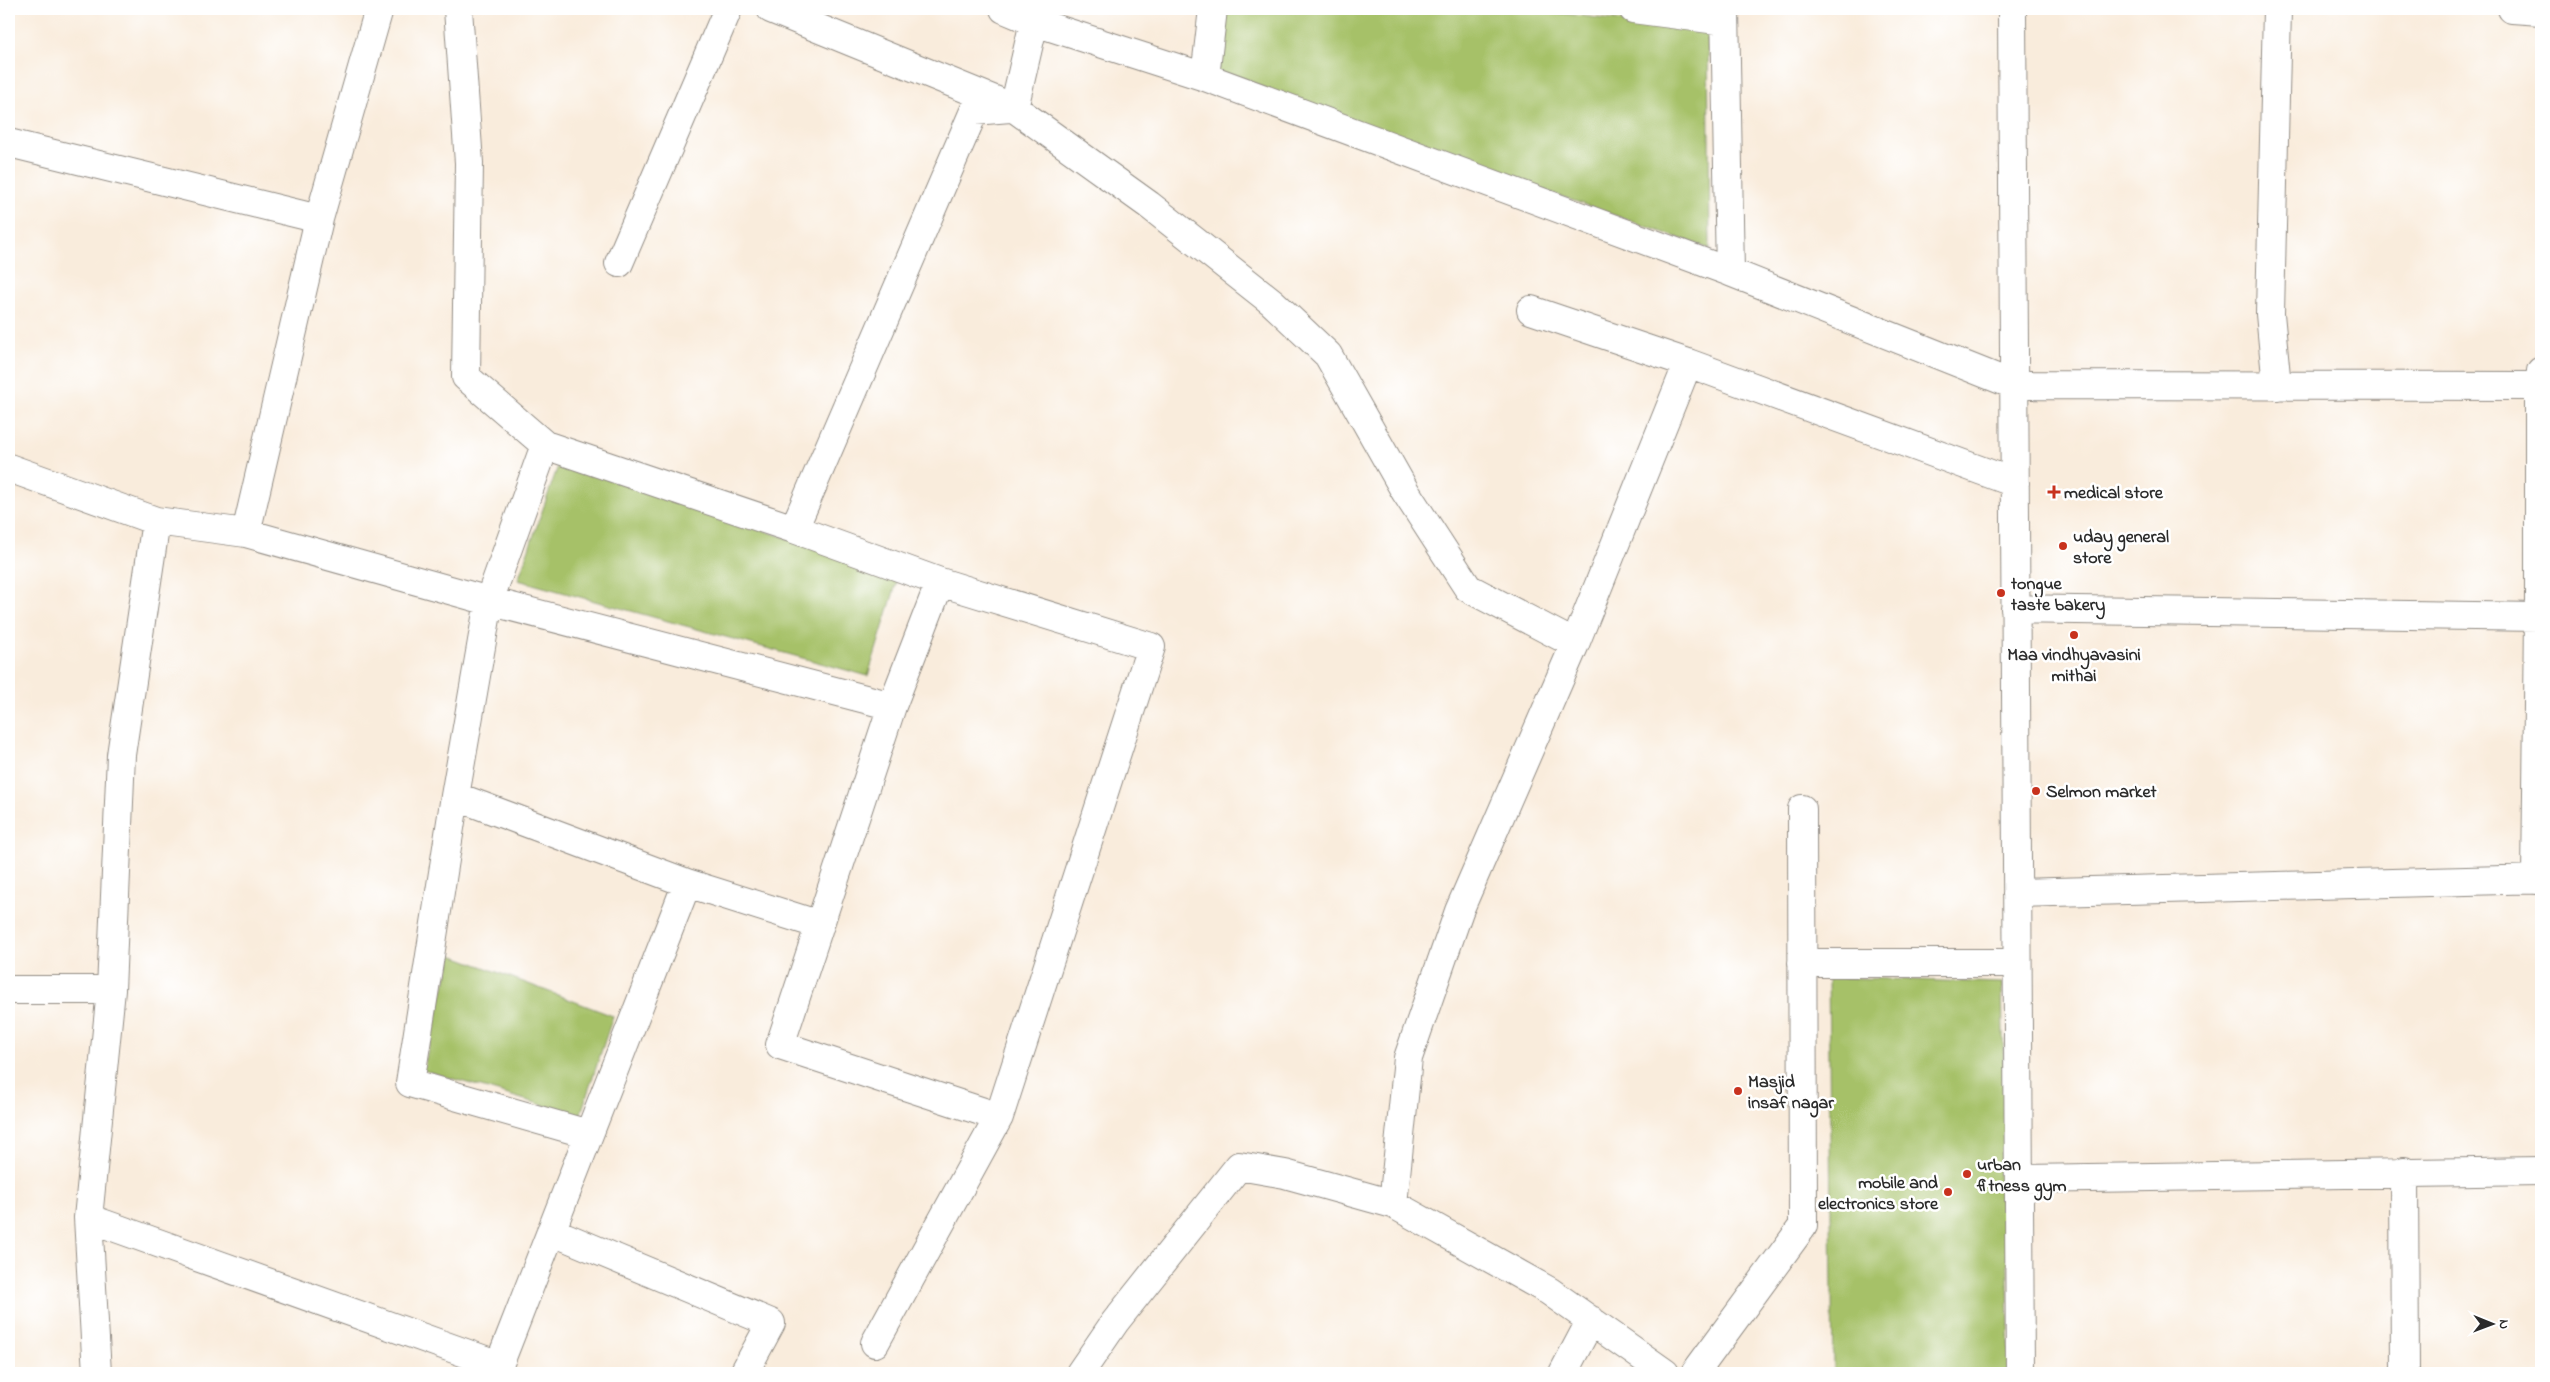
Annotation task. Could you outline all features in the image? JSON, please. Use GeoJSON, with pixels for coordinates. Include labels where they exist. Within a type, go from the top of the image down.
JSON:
{"type":"FeatureCollection","features":[{"type":"Feature","properties":{"kind":"street"},"geometry":{"type":"LineString","coordinates":[[246,533],[319,219],[379,9]]}},
{"type":"Feature","properties":{"kind":"street"},"geometry":{"type":"LineString","coordinates":[[458,9],[469,163],[466,377],[545,445],[794,529],[940,582],[1151,647],[999,1117],[875,1343]]}},
{"type":"Feature","properties":{"kind":"street"},"geometry":{"type":"LineString","coordinates":[[620,264],[728,9]]}},
{"type":"Feature","properties":{"kind":"street"},"geometry":{"type":"LineString","coordinates":[[771,9],[1014,108],[1149,205],[1272,302],[1328,355],[1405,492],[1468,588],[1575,644]]}},
{"type":"Feature","properties":{"kind":"street"},"geometry":{"type":"LineString","coordinates":[[1004,9],[1036,15],[1730,272],[2014,385],[2278,386],[2540,379],[2539,880],[2017,893]]}},
{"type":"Feature","properties":{"kind":"street"},"geometry":{"type":"LineString","coordinates":[[1205,77],[1213,9]]}},
{"type":"Feature","properties":{"kind":"street"},"geometry":{"type":"LineString","coordinates":[[1632,9],[1725,15],[1730,272]]}},
{"type":"Feature","properties":{"kind":"street"},"geometry":{"type":"LineString","coordinates":[[2012,9],[2020,1373]]}},
{"type":"Feature","properties":{"kind":"street"},"geometry":{"type":"LineString","coordinates":[[2277,9],[2270,314],[2278,386]]}},
{"type":"Feature","properties":{"kind":"street"},"geometry":{"type":"LineString","coordinates":[[2512,9],[2541,11]]}},
{"type":"Feature","properties":{"kind":"street"},"geometry":{"type":"LineString","coordinates":[[1014,108],[1036,15]]}},
{"type":"Feature","properties":{"kind":"street"},"geometry":{"type":"LineString","coordinates":[[794,529],[974,111],[1014,108]]}},
{"type":"Feature","properties":{"kind":"street"},"geometry":{"type":"LineString","coordinates":[[9,143],[319,219]]}},
{"type":"Feature","properties":{"kind":"street"},"geometry":{"type":"LineString","coordinates":[[1531,310],[1688,363],[2015,483]]}},
{"type":"Feature","properties":{"kind":"street"},"geometry":{"type":"LineString","coordinates":[[1392,1204],[1408,1058],[1459,912],[1575,644],[1688,363]]}},
{"type":"Feature","properties":{"kind":"street"},"geometry":{"type":"LineString","coordinates":[[545,445],[490,601],[455,796],[410,1083],[588,1134]]}},
{"type":"Feature","properties":{"kind":"street"},"geometry":{"type":"LineString","coordinates":[[9,468],[156,521],[246,533],[490,601],[892,706]]}},
{"type":"Feature","properties":{"kind":"street"},"geometry":{"type":"LineString","coordinates":[[97,1373],[88,1218],[111,990],[121,755],[156,521]]}},
{"type":"Feature","properties":{"kind":"street"},"geometry":{"type":"LineString","coordinates":[[940,582],[892,706],[780,1045],[999,1117]]}},
{"type":"Feature","properties":{"kind":"street"},"geometry":{"type":"LineString","coordinates":[[2016,609],[2540,617]]}},
{"type":"Feature","properties":{"kind":"street"},"geometry":{"type":"LineString","coordinates":[[455,796],[687,883],[820,925]]}},
{"type":"Feature","properties":{"kind":"street"},"geometry":{"type":"LineString","coordinates":[[1695,1373],[1803,1226],[1802,809]]}},
{"type":"Feature","properties":{"kind":"street"},"geometry":{"type":"LineString","coordinates":[[88,1218],[497,1369],[687,883]]}},
{"type":"Feature","properties":{"kind":"street"},"geometry":{"type":"LineString","coordinates":[[1802,963],[2017,963]]}},
{"type":"Feature","properties":{"kind":"street"},"geometry":{"type":"LineString","coordinates":[[9,990],[111,990]]}},
{"type":"Feature","properties":{"kind":"street"},"geometry":{"type":"LineString","coordinates":[[1080,1373],[1114,1322],[1239,1166],[1285,1174],[1392,1204],[1549,1291],[1665,1373]]}},
{"type":"Feature","properties":{"kind":"street"},"geometry":{"type":"LineString","coordinates":[[2019,1179],[2404,1171],[2541,1171]]}},
{"type":"Feature","properties":{"kind":"street"},"geometry":{"type":"LineString","coordinates":[[2404,1171],[2405,1373]]}},
{"type":"Feature","properties":{"kind":"street"},"geometry":{"type":"LineString","coordinates":[[551,1231],[771,1323],[744,1373]]}},
{"type":"Feature","properties":{"kind":"street"},"geometry":{"type":"LineString","coordinates":[[1563,1373],[1590,1320]]}},
{"type":"Feature","properties":{"kind":"green space"},"geometry":{"type":"Polygon","coordinates":[[[1220,9],[1528,9],[1708,32],[1710,249],[1206,71],[1220,9]]]}},
{"type":"Feature","properties":{"kind":"green space"},"geometry":{"type":"Polygon","coordinates":[[[559,463],[899,575],[868,676],[518,580],[559,463]]]}},
{"type":"Feature","properties":{"kind":"green space"},"geometry":{"type":"Polygon","coordinates":[[[452,955],[613,1016],[580,1116],[423,1070],[452,955]]]}},
{"type":"Feature","properties":{"kind":"green space"},"geometry":{"type":"Polygon","coordinates":[[[1828,977],[2002,983],[2010,1373],[1833,1373],[1828,977]]]}},
{"type":"Feature","properties":{"kind":"place","name":"medical store"},"geometry":{"type":"Point","coordinates":[2054,492]}},
{"type":"Feature","properties":{"kind":"place","name":"uday general store"},"geometry":{"type":"Point","coordinates":[2063,546]}},
{"type":"Feature","properties":{"kind":"place","name":"tongue taste bakery"},"geometry":{"type":"Point","coordinates":[2001,593]}},
{"type":"Feature","properties":{"kind":"place","name":"Maa vindhyavasini mithai"},"geometry":{"type":"Point","coordinates":[2074,635]}},
{"type":"Feature","properties":{"kind":"place","name":"Selmon market"},"geometry":{"type":"Point","coordinates":[2036,791]}},
{"type":"Feature","properties":{"kind":"place","name":"Masjid insaf nagar"},"geometry":{"type":"Point","coordinates":[1738,1091]}},
{"type":"Feature","properties":{"kind":"place","name":"urban fitness gym"},"geometry":{"type":"Point","coordinates":[1967,1174]}},
{"type":"Feature","properties":{"kind":"place","name":"mobile and electronics store"},"geometry":{"type":"Point","coordinates":[1948,1192]}}]}
